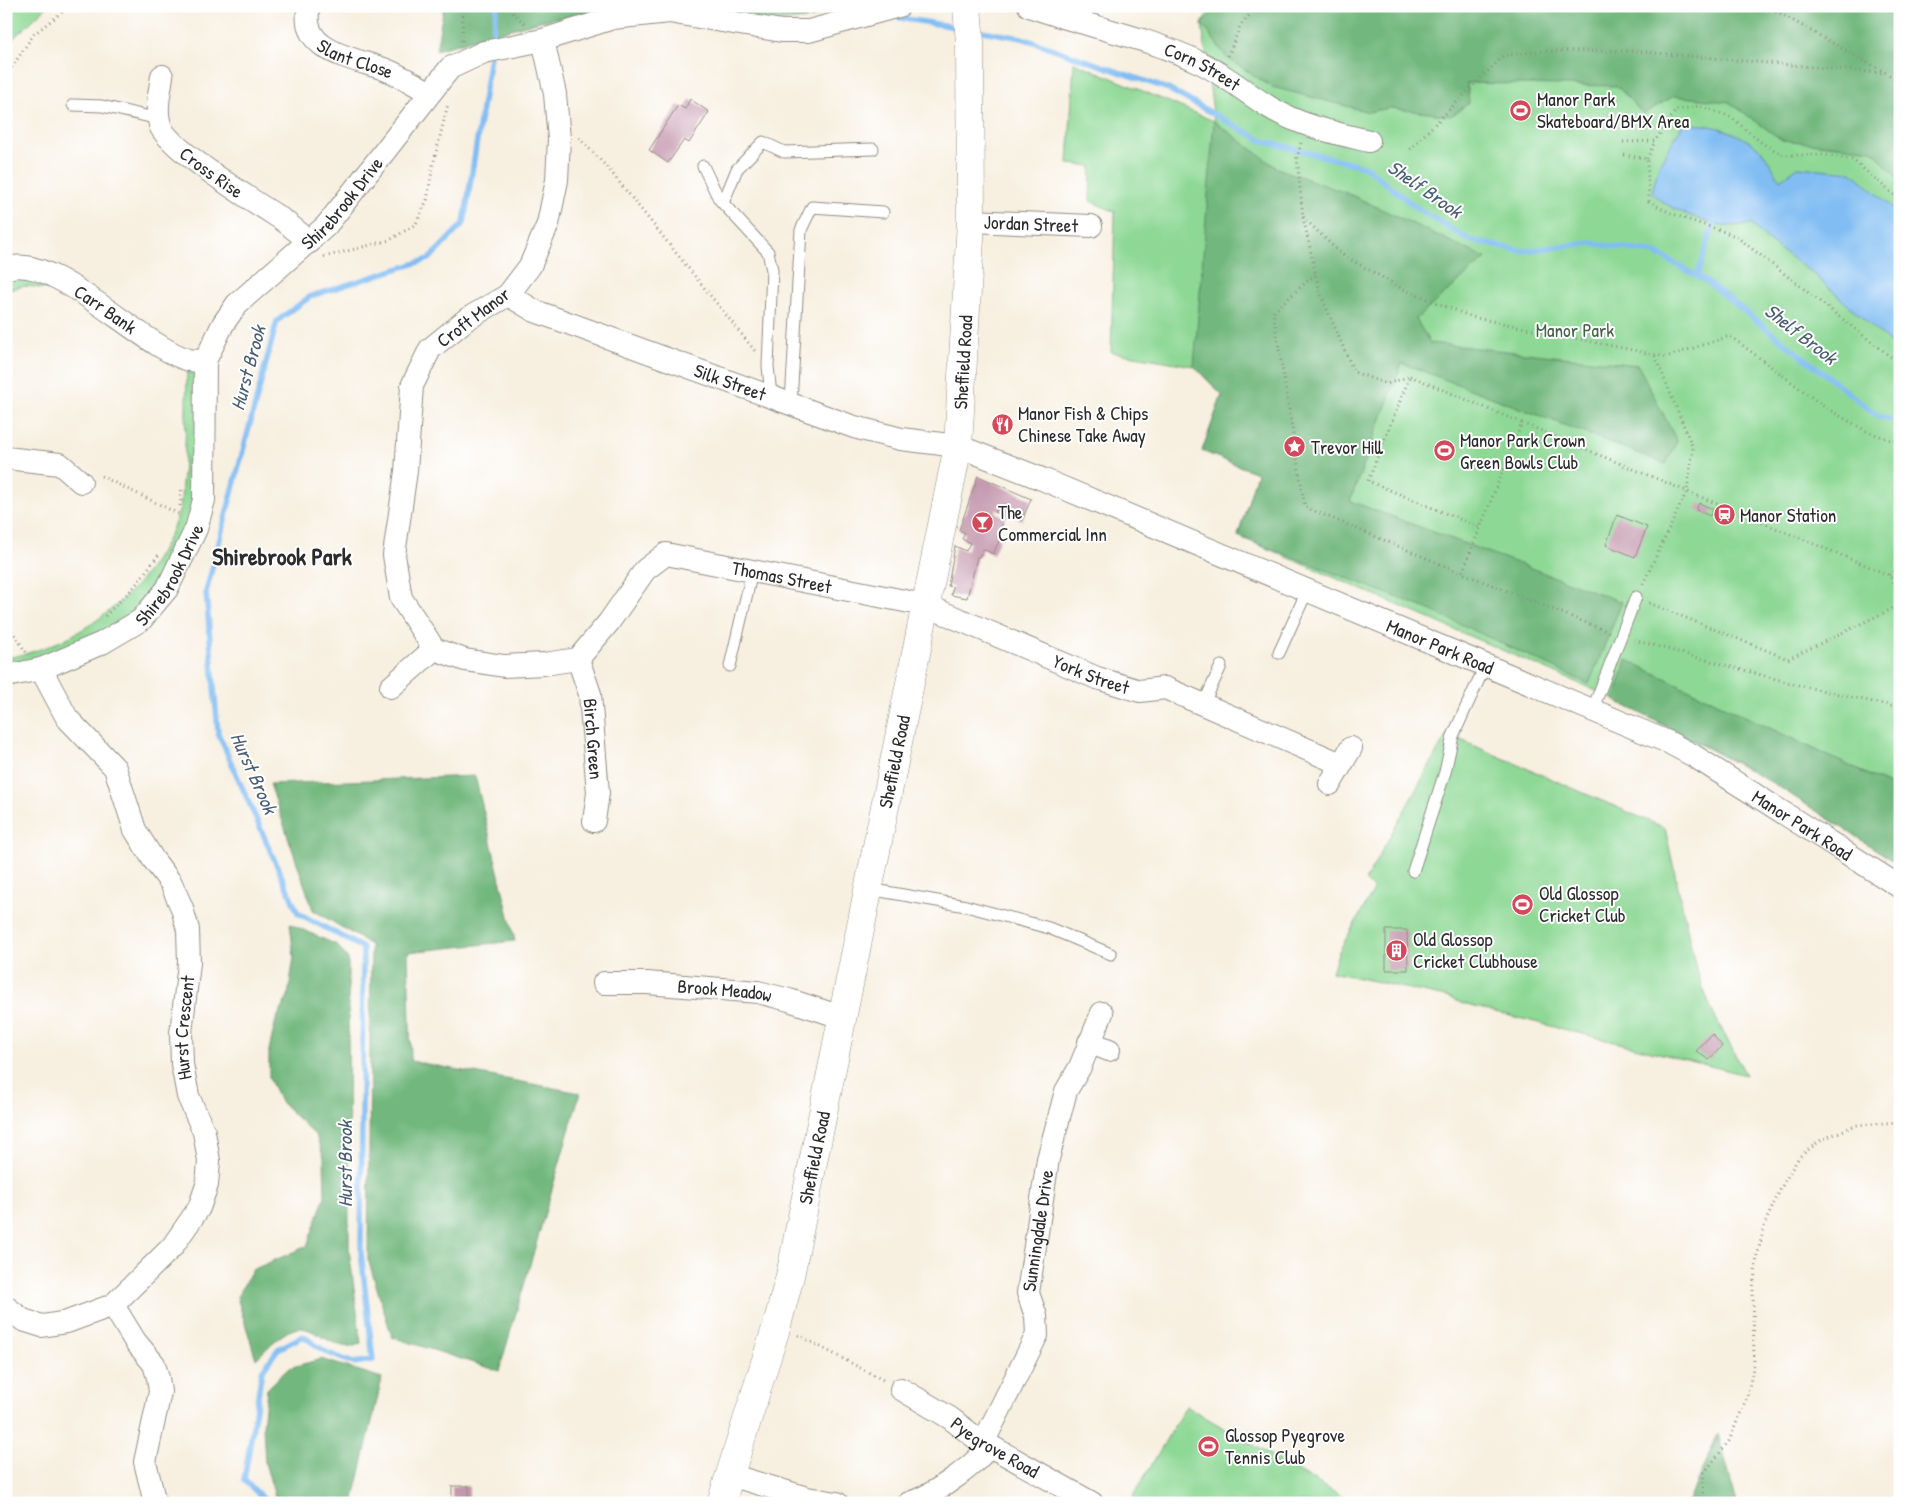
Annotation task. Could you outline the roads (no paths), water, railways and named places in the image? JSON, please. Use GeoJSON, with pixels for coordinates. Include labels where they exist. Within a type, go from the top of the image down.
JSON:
{"type":"FeatureCollection","features":[{"type":"Feature","properties":{"kind":"main road","name":"Sheffield Road"},"geometry":{"type":"LineString","coordinates":[[721,1503],[777,1325],[790,1276],[844,1018],[958,446],[971,221],[968,23]]}},
{"type":"Feature","properties":{"kind":"street","name":"Slant Close"},"geometry":{"type":"LineString","coordinates":[[309,6],[308,26],[321,46],[340,56],[386,70],[429,92]]}},
{"type":"Feature","properties":{"kind":"street","name":"Shirebrook Drive"},"geometry":{"type":"LineString","coordinates":[[6,676],[41,669],[102,643],[141,620],[167,589],[196,529],[204,500],[204,361],[222,324],[237,304],[326,226],[429,92],[450,68],[494,49],[543,40],[613,18],[669,12],[782,31],[809,31],[899,6]]}},
{"type":"Feature","properties":{"kind":"street","name":"Corn Street"},"geometry":{"type":"LineString","coordinates":[[1029,6],[1069,21],[1132,37],[1198,61],[1270,107],[1306,125],[1369,141]]}},
{"type":"Feature","properties":{"kind":"street","name":"Croft Manor"},"geometry":{"type":"LineString","coordinates":[[434,650],[401,598],[394,555],[406,471],[412,386],[430,349],[467,319],[508,295],[530,266],[548,224],[557,180],[559,139],[555,94],[543,40]]}},
{"type":"Feature","properties":{"kind":"street"},"geometry":{"type":"LineString","coordinates":[[159,119],[158,106],[162,76]]}},
{"type":"Feature","properties":{"kind":"street","name":"Cross Rise"},"geometry":{"type":"LineString","coordinates":[[159,119],[160,126],[171,140],[247,199],[281,219],[310,242]]}},
{"type":"Feature","properties":{"kind":"street","name":"Jordan Street"},"geometry":{"type":"LineString","coordinates":[[971,221],[1091,226]]}},
{"type":"Feature","properties":{"kind":"street","name":"Carr Bank"},"geometry":{"type":"LineString","coordinates":[[6,269],[16,265],[44,271],[89,297],[153,340],[188,359],[204,361]]}},
{"type":"Feature","properties":{"kind":"street","name":"Silk Street"},"geometry":{"type":"LineString","coordinates":[[508,295],[535,310],[854,427],[901,439],[958,446]]}},
{"type":"Feature","properties":{"kind":"street","name":"Manor Park Road"},"geometry":{"type":"LineString","coordinates":[[958,446],[1042,479],[1592,712],[1668,742],[1694,756],[1900,887]]}},
{"type":"Feature","properties":{"kind":"street"},"geometry":{"type":"LineString","coordinates":[[6,458],[60,464],[81,482]]}},
{"type":"Feature","properties":{"kind":"street","name":"Thomas Street"},"geometry":{"type":"LineString","coordinates":[[578,659],[609,622],[645,570],[666,554],[925,605]]}},
{"type":"Feature","properties":{"kind":"street","name":"York Street"},"geometry":{"type":"LineString","coordinates":[[925,605],[1097,678],[1140,691],[1165,688],[1203,704],[1346,756],[1330,784]]}},
{"type":"Feature","properties":{"kind":"street"},"geometry":{"type":"LineString","coordinates":[[391,687],[434,650],[465,660],[504,666],[544,664],[578,659]]}},
{"type":"Feature","properties":{"kind":"street","name":"Birch Green"},"geometry":{"type":"LineString","coordinates":[[578,659],[590,694],[598,793],[594,821]]}},
{"type":"Feature","properties":{"kind":"street","name":"Hurst Crescent"},"geometry":{"type":"LineString","coordinates":[[6,1307],[23,1320],[42,1326],[67,1322],[113,1305],[172,1247],[199,1208],[207,1185],[209,1161],[204,1132],[188,1096],[182,1064],[181,1033],[189,963],[188,930],[182,908],[171,883],[152,859],[135,830],[115,768],[67,718],[41,669]]}},
{"type":"Feature","properties":{"kind":"street","name":"Brook Meadow"},"geometry":{"type":"LineString","coordinates":[[604,983],[647,983],[758,992],[844,1018]]}},
{"type":"Feature","properties":{"kind":"street","name":"Sunningdale Drive"},"geometry":{"type":"LineString","coordinates":[[909,1503],[955,1477],[982,1457],[1037,1335],[1036,1316],[1028,1293],[1031,1266],[1040,1226],[1042,1191],[1066,1091],[1080,1067],[1099,1046],[1102,1013]]}},
{"type":"Feature","properties":{"kind":"street"},"geometry":{"type":"LineString","coordinates":[[113,1305],[135,1341],[154,1364],[158,1378],[160,1392],[145,1462],[155,1503]]}},
{"type":"Feature","properties":{"kind":"street","name":"Pyegrove Road"},"geometry":{"type":"LineString","coordinates":[[901,1389],[987,1443],[1092,1503]]}},
{"type":"Feature","properties":{"kind":"street"},"geometry":{"type":"LineString","coordinates":[[730,1475],[807,1498],[837,1503]]}},
{"type":"Feature","properties":{"kind":"lane"},"geometry":{"type":"LineString","coordinates":[[73,105],[102,106],[159,119]]}},
{"type":"Feature","properties":{"kind":"lane"},"geometry":{"type":"LineString","coordinates":[[723,203],[737,170],[763,142],[784,152],[873,149]]}},
{"type":"Feature","properties":{"kind":"lane"},"geometry":{"type":"LineString","coordinates":[[703,166],[723,203],[768,252],[772,270],[768,366],[781,400]]}},
{"type":"Feature","properties":{"kind":"lane"},"geometry":{"type":"LineString","coordinates":[[781,400],[800,230],[812,207],[883,212]]}},
{"type":"Feature","properties":{"kind":"lane"},"geometry":{"type":"LineString","coordinates":[[730,666],[752,572]]}},
{"type":"Feature","properties":{"kind":"lane"},"geometry":{"type":"LineString","coordinates":[[1279,653],[1307,591]]}},
{"type":"Feature","properties":{"kind":"lane"},"geometry":{"type":"LineString","coordinates":[[1592,712],[1636,597]]}},
{"type":"Feature","properties":{"kind":"lane"},"geometry":{"type":"LineString","coordinates":[[1203,704],[1221,666]]}},
{"type":"Feature","properties":{"kind":"lane"},"geometry":{"type":"LineString","coordinates":[[1413,871],[1445,772],[1453,736],[1484,666]]}},
{"type":"Feature","properties":{"kind":"lane"},"geometry":{"type":"LineString","coordinates":[[869,889],[966,906],[1012,918],[1049,928],[1110,954]]}},
{"type":"Feature","properties":{"kind":"water"},"geometry":{"type":"Polygon","coordinates":[[[1683,124],[1704,125],[1723,129],[1750,142],[1759,148],[1767,158],[1780,180],[1798,167],[1852,172],[1900,214],[1900,352],[1816,276],[1765,238],[1751,224],[1727,226],[1708,222],[1666,204],[1652,192],[1659,165],[1683,124]]]}},
{"type":"Feature","properties":{"kind":"waterway","name":"Hurst Brook"},"geometry":{"type":"LineString","coordinates":[[491,45],[497,6]]}},
{"type":"Feature","properties":{"kind":"waterway","name":"Shelf Brook"},"geometry":{"type":"LineString","coordinates":[[900,18],[962,28]]}},
{"type":"Feature","properties":{"kind":"waterway","name":"Shelf Brook"},"geometry":{"type":"LineString","coordinates":[[976,30],[1022,38],[1168,89],[1263,141],[1366,167],[1418,209],[1469,240],[1522,251],[1591,243],[1656,253],[1706,281],[1877,415],[1900,423]]}},
{"type":"Feature","properties":{"kind":"waterway","name":"Hurst Brook"},"geometry":{"type":"LineString","coordinates":[[268,1503],[244,1480],[262,1371],[278,1349],[303,1336],[326,1352],[353,1363],[373,1360],[361,1252],[363,948],[298,913],[218,733],[206,592],[277,321],[311,296],[429,259],[464,223],[490,57]]}},
{"type":"Feature","properties":{"kind":"waterway"},"geometry":{"type":"LineString","coordinates":[[1698,275],[1714,223]]}},
{"type":"Feature","properties":{"kind":"place","name":"Manor Park Skateboard/BMX Area"},"geometry":{"type":"Point","coordinates":[1521,110]}},
{"type":"Feature","properties":{"kind":"place","name":"Manor Fish & Chips Chinese Take Away"},"geometry":{"type":"Point","coordinates":[1002,424]}},
{"type":"Feature","properties":{"kind":"place","name":"Trevor Hill"},"geometry":{"type":"Point","coordinates":[1295,447]}},
{"type":"Feature","properties":{"kind":"place","name":"Manor Park Crown Green Bowls Club"},"geometry":{"type":"Point","coordinates":[1444,451]}},
{"type":"Feature","properties":{"kind":"place","name":"Manor Station"},"geometry":{"type":"Point","coordinates":[1724,515]}},
{"type":"Feature","properties":{"kind":"place","name":"The Commercial Inn"},"geometry":{"type":"Point","coordinates":[982,523]}},
{"type":"Feature","properties":{"kind":"place","name":"Old Glossop Cricket Club"},"geometry":{"type":"Point","coordinates":[1523,904]}},
{"type":"Feature","properties":{"kind":"place","name":"Old Glossop Cricket Clubhouse"},"geometry":{"type":"Point","coordinates":[1397,950]}},
{"type":"Feature","properties":{"kind":"place","name":"Glossop Pyegrove Tennis Club"},"geometry":{"type":"Point","coordinates":[1209,1446]}},
{"type":"Feature","properties":{"kind":"district","name":"Shirebrook Park"},"geometry":{"type":"Point","coordinates":[282,557]}},
{"type":"Feature","properties":{"kind":"park label","name":"Manor Park"},"geometry":{"type":"Point","coordinates":[1575,330]}}]}
